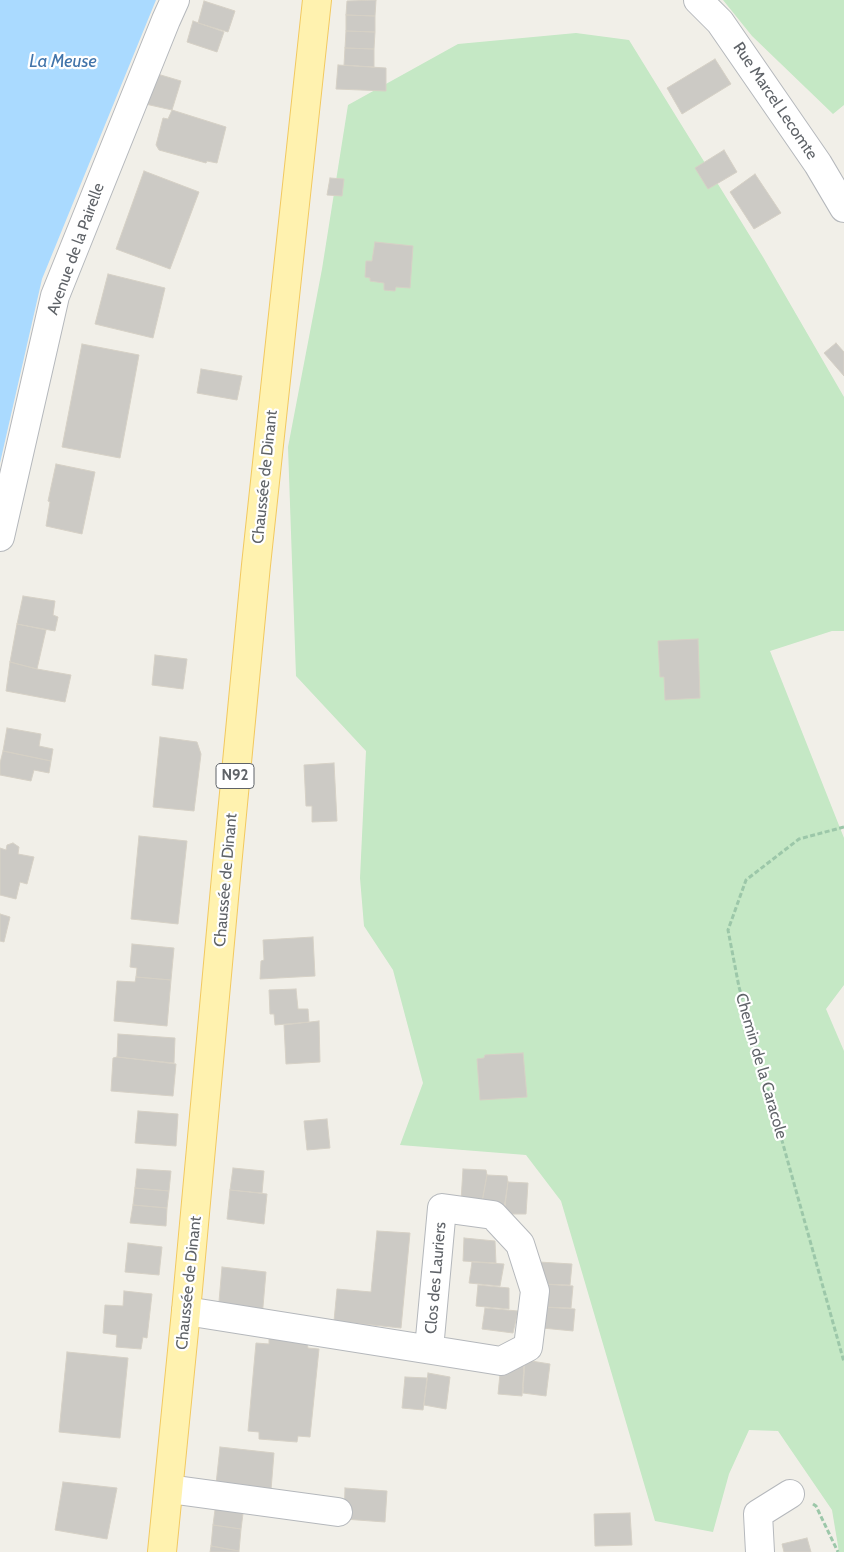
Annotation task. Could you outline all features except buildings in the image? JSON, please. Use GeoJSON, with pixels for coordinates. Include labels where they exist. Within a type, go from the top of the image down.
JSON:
{"type":"FeatureCollection","features":[{"type":"Feature","properties":{"kind":"main road","name":"Chaussée de Dinant"},"geometry":{"type":"LineString","coordinates":[[162,1552],[256,565],[317,0]]}},
{"type":"Feature","properties":{"kind":"street","name":"Avenue de la Pairelle"},"geometry":{"type":"LineString","coordinates":[[0,537],[55,296],[175,0]]}},
{"type":"Feature","properties":{"kind":"street","name":"Rue Marcel Lecomte"},"geometry":{"type":"LineString","coordinates":[[698,0],[720,22],[818,164],[844,208]]}},
{"type":"Feature","properties":{"kind":"street","name":"Clos des Lauriers"},"geometry":{"type":"LineString","coordinates":[[186,1311],[502,1361],[528,1347],[536,1291],[520,1244],[493,1215],[442,1208],[429,1349]]}},
{"type":"Feature","properties":{"kind":"street"},"geometry":{"type":"LineString","coordinates":[[168,1488],[338,1512]]}},
{"type":"Feature","properties":{"kind":"street"},"geometry":{"type":"LineString","coordinates":[[760,1552],[758,1514],[790,1494]]}},
{"type":"Feature","properties":{"kind":"path","name":"Chemin de la Caracole"},"geometry":{"type":"LineString","coordinates":[[844,827],[799,839],[746,880],[728,930],[739,987],[844,1362]]}},
{"type":"Feature","properties":{"kind":"path"},"geometry":{"type":"LineString","coordinates":[[790,1494],[816,1506],[838,1552]]}},
{"type":"Feature","properties":{"kind":"green space"},"geometry":{"type":"Polygon","coordinates":[[[723,0],[844,0],[844,105],[833,114],[752,36],[723,0]]]}},
{"type":"Feature","properties":{"kind":"green space"},"geometry":{"type":"Polygon","coordinates":[[[576,33],[629,40],[763,257],[844,397],[844,631],[832,631],[770,651],[844,838],[844,985],[826,1009],[844,1051],[844,1552],[839,1552],[832,1510],[778,1431],[749,1430],[729,1474],[713,1532],[655,1521],[561,1201],[526,1155],[400,1145],[423,1083],[393,970],[364,926],[360,878],[366,751],[296,676],[288,447],[322,269],[348,105],[458,44],[576,33]]]}},
{"type":"Feature","properties":{"kind":"water","name":"La Meuse"},"geometry":{"type":"Polygon","coordinates":[[[0,0],[156,0],[42,279],[0,463],[0,0]]]}}]}
